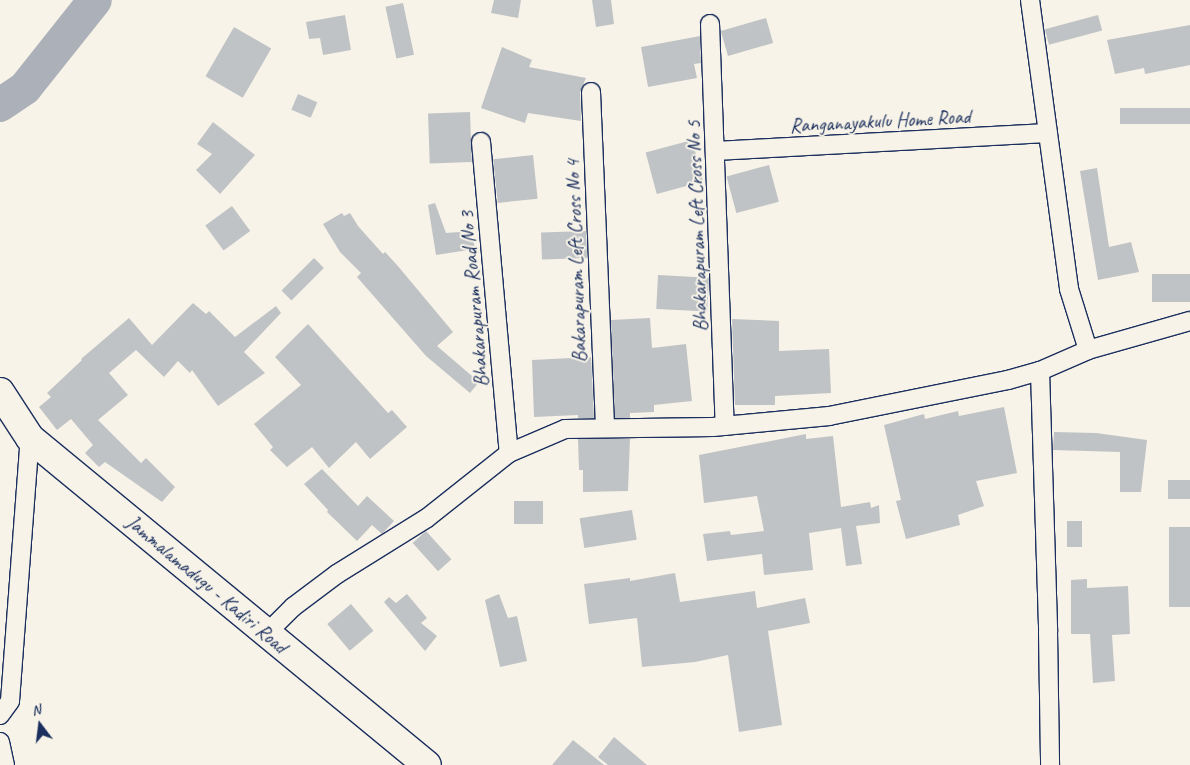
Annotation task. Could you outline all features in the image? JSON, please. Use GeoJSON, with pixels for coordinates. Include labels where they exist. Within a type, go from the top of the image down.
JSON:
{"type":"FeatureCollection","features":[{"type":"Feature","properties":{"kind":"main road","name":"Jammalamadugu - Kadiri Road"},"geometry":{"type":"LineString","coordinates":[[0,392],[30,438],[427,765]]}},
{"type":"Feature","properties":{"kind":"street"},"geometry":{"type":"LineString","coordinates":[[1030,0],[1069,289],[1088,350]]}},
{"type":"Feature","properties":{"kind":"street","name":"Bhakarapuram Left Cross No 5"},"geometry":{"type":"LineString","coordinates":[[710,24],[725,426]]}},
{"type":"Feature","properties":{"kind":"street","name":"Bakarapuram Left Cross No 4"},"geometry":{"type":"LineString","coordinates":[[590,92],[605,428]]}},
{"type":"Feature","properties":{"kind":"street","name":"Ranganayakulu Home Road"},"geometry":{"type":"LineString","coordinates":[[715,151],[1048,134]]}},
{"type":"Feature","properties":{"kind":"street","name":"Bhakarapuram Road No 3"},"geometry":{"type":"LineString","coordinates":[[481,142],[509,453]]}},
{"type":"Feature","properties":{"kind":"street"},"geometry":{"type":"LineString","coordinates":[[267,633],[293,607],[329,580],[427,518],[509,453],[565,429],[725,426],[829,416],[1008,380],[1040,371],[1088,350],[1190,321]]}},
{"type":"Feature","properties":{"kind":"street"},"geometry":{"type":"LineString","coordinates":[[1040,371],[1050,765]]}},
{"type":"Feature","properties":{"kind":"street"},"geometry":{"type":"LineString","coordinates":[[0,716],[10,702],[30,438]]}},
{"type":"Feature","properties":{"kind":"street"},"geometry":{"type":"LineString","coordinates":[[0,742],[5,765]]}},
{"type":"Feature","properties":{"kind":"building"},"geometry":{"type":"Polygon","coordinates":[[[494,0],[521,0],[518,18],[491,13],[494,0]]]}},
{"type":"Feature","properties":{"kind":"building"},"geometry":{"type":"Polygon","coordinates":[[[592,0],[611,0],[614,24],[596,27],[592,0]]]}},
{"type":"Feature","properties":{"kind":"building"},"geometry":{"type":"Polygon","coordinates":[[[403,3],[414,55],[396,59],[385,7],[403,3]]]}},
{"type":"Feature","properties":{"kind":"building"},"geometry":{"type":"Polygon","coordinates":[[[345,15],[351,50],[323,55],[320,38],[309,39],[306,22],[345,15]]]}},
{"type":"Feature","properties":{"kind":"building"},"geometry":{"type":"Polygon","coordinates":[[[1098,15],[1102,30],[1049,45],[1045,29],[1098,15]]]}},
{"type":"Feature","properties":{"kind":"building"},"geometry":{"type":"Polygon","coordinates":[[[766,18],[773,43],[728,56],[721,31],[766,18]]]}},
{"type":"Feature","properties":{"kind":"building"},"geometry":{"type":"Polygon","coordinates":[[[1190,25],[1190,65],[1145,74],[1144,68],[1115,74],[1107,40],[1190,25]]]}},
{"type":"Feature","properties":{"kind":"building"},"geometry":{"type":"Polygon","coordinates":[[[234,27],[271,48],[243,98],[206,76],[234,27]]]}},
{"type":"Feature","properties":{"kind":"building"},"geometry":{"type":"Polygon","coordinates":[[[700,36],[701,63],[694,64],[697,78],[648,87],[641,47],[700,36]]]}},
{"type":"Feature","properties":{"kind":"building"},"geometry":{"type":"Polygon","coordinates":[[[502,47],[532,60],[529,67],[586,78],[580,92],[581,121],[528,113],[525,123],[481,108],[502,47]]]}},
{"type":"Feature","properties":{"kind":"building"},"geometry":{"type":"Polygon","coordinates":[[[298,94],[317,102],[311,118],[291,110],[298,94]]]}},
{"type":"Feature","properties":{"kind":"building"},"geometry":{"type":"Polygon","coordinates":[[[1120,108],[1190,108],[1190,124],[1120,124],[1120,108]]]}},
{"type":"Feature","properties":{"kind":"building"},"geometry":{"type":"Polygon","coordinates":[[[470,112],[472,162],[430,163],[428,113],[470,112]]]}},
{"type":"Feature","properties":{"kind":"building"},"geometry":{"type":"Polygon","coordinates":[[[213,122],[255,155],[220,194],[196,170],[212,154],[197,144],[213,122]]]}},
{"type":"Feature","properties":{"kind":"building"},"geometry":{"type":"Polygon","coordinates":[[[692,140],[703,182],[657,194],[646,152],[692,140]]]}},
{"type":"Feature","properties":{"kind":"building"},"geometry":{"type":"Polygon","coordinates":[[[533,155],[538,199],[498,203],[493,159],[533,155]]]}},
{"type":"Feature","properties":{"kind":"building"},"geometry":{"type":"Polygon","coordinates":[[[769,165],[779,202],[736,213],[726,176],[769,165]]]}},
{"type":"Feature","properties":{"kind":"building"},"geometry":{"type":"Polygon","coordinates":[[[1097,168],[1109,247],[1131,242],[1139,272],[1098,280],[1080,171],[1097,168]]]}},
{"type":"Feature","properties":{"kind":"building"},"geometry":{"type":"Polygon","coordinates":[[[435,203],[446,233],[472,231],[475,249],[436,255],[428,205],[435,203]]]}},
{"type":"Feature","properties":{"kind":"building"},"geometry":{"type":"Polygon","coordinates":[[[232,206],[250,231],[224,250],[205,225],[232,206]]]}},
{"type":"Feature","properties":{"kind":"building"},"geometry":{"type":"Polygon","coordinates":[[[342,213],[344,216],[350,213],[358,226],[383,254],[385,252],[397,265],[453,332],[437,346],[479,382],[470,393],[426,356],[357,277],[361,273],[340,252],[323,224],[342,213]]]}},
{"type":"Feature","properties":{"kind":"building"},"geometry":{"type":"Polygon","coordinates":[[[586,231],[587,258],[542,260],[541,233],[586,231]]]}},
{"type":"Feature","properties":{"kind":"building"},"geometry":{"type":"Polygon","coordinates":[[[314,258],[324,268],[291,300],[281,291],[314,258]]]}},
{"type":"Feature","properties":{"kind":"building"},"geometry":{"type":"Polygon","coordinates":[[[1152,274],[1190,274],[1190,302],[1152,302],[1152,274]]]}},
{"type":"Feature","properties":{"kind":"building"},"geometry":{"type":"Polygon","coordinates":[[[658,275],[709,278],[707,312],[656,309],[658,275]]]}},
{"type":"Feature","properties":{"kind":"building"},"geometry":{"type":"Polygon","coordinates":[[[193,303],[206,314],[209,311],[235,337],[276,306],[281,313],[244,352],[265,373],[218,406],[192,370],[190,373],[178,361],[164,377],[136,350],[109,373],[128,395],[98,420],[141,463],[146,458],[175,487],[162,502],[105,462],[99,467],[85,453],[93,445],[71,419],[57,430],[39,407],[51,397],[47,393],[81,359],[129,318],[152,345],[193,303]]]}},
{"type":"Feature","properties":{"kind":"building"},"geometry":{"type":"Polygon","coordinates":[[[650,318],[652,348],[686,344],[692,401],[654,405],[654,412],[630,413],[630,418],[615,418],[611,320],[650,318]]]}},
{"type":"Feature","properties":{"kind":"building"},"geometry":{"type":"Polygon","coordinates":[[[732,319],[779,321],[779,351],[829,349],[831,393],[775,396],[775,405],[735,405],[732,319]]]}},
{"type":"Feature","properties":{"kind":"building"},"geometry":{"type":"Polygon","coordinates":[[[308,324],[388,413],[392,410],[407,427],[370,459],[356,442],[329,468],[312,447],[287,467],[270,450],[273,447],[254,424],[301,385],[275,357],[308,324]]]}},
{"type":"Feature","properties":{"kind":"building"},"geometry":{"type":"Polygon","coordinates":[[[591,357],[594,418],[578,418],[578,415],[534,417],[532,360],[591,357]]]}},
{"type":"Feature","properties":{"kind":"building"},"geometry":{"type":"Polygon","coordinates":[[[1004,407],[1017,473],[976,481],[984,506],[958,515],[960,525],[906,539],[896,501],[901,500],[884,425],[924,414],[925,419],[958,411],[959,416],[1004,407]]]}},
{"type":"Feature","properties":{"kind":"building"},"geometry":{"type":"Polygon","coordinates":[[[1054,432],[1096,433],[1147,440],[1141,492],[1120,492],[1120,452],[1053,450],[1054,432]]]}},
{"type":"Feature","properties":{"kind":"building"},"geometry":{"type":"Polygon","coordinates":[[[806,434],[806,439],[833,436],[841,507],[870,502],[871,508],[879,505],[880,523],[856,526],[862,564],[846,566],[841,528],[809,533],[813,570],[764,575],[762,554],[707,561],[703,534],[730,531],[731,535],[764,531],[757,496],[704,503],[699,455],[806,434]]]}},
{"type":"Feature","properties":{"kind":"building"},"geometry":{"type":"Polygon","coordinates":[[[578,439],[630,439],[628,491],[583,492],[583,470],[579,470],[578,439]]]}},
{"type":"Feature","properties":{"kind":"building"},"geometry":{"type":"Polygon","coordinates":[[[322,469],[358,506],[367,496],[394,521],[382,534],[372,525],[357,541],[327,512],[328,510],[304,484],[322,469]]]}},
{"type":"Feature","properties":{"kind":"building"},"geometry":{"type":"Polygon","coordinates":[[[1168,480],[1190,480],[1190,499],[1168,499],[1168,480]]]}},
{"type":"Feature","properties":{"kind":"building"},"geometry":{"type":"Polygon","coordinates":[[[514,501],[543,501],[543,524],[514,524],[514,501]]]}},
{"type":"Feature","properties":{"kind":"building"},"geometry":{"type":"Polygon","coordinates":[[[632,510],[637,540],[584,548],[580,518],[632,510]]]}},
{"type":"Feature","properties":{"kind":"building"},"geometry":{"type":"Polygon","coordinates":[[[1067,521],[1082,521],[1082,547],[1067,547],[1067,521]]]}},
{"type":"Feature","properties":{"kind":"building"},"geometry":{"type":"Polygon","coordinates":[[[1169,527],[1190,527],[1190,607],[1169,607],[1169,527]]]}},
{"type":"Feature","properties":{"kind":"building"},"geometry":{"type":"Polygon","coordinates":[[[426,531],[451,559],[438,571],[413,543],[426,531]]]}},
{"type":"Feature","properties":{"kind":"building"},"geometry":{"type":"Polygon","coordinates":[[[675,573],[680,602],[755,591],[757,608],[805,598],[810,623],[768,631],[782,725],[739,732],[728,655],[695,662],[642,667],[637,618],[589,624],[584,584],[630,578],[630,581],[675,573]]]}},
{"type":"Feature","properties":{"kind":"building"},"geometry":{"type":"Polygon","coordinates":[[[1087,579],[1087,588],[1128,586],[1130,634],[1112,635],[1115,681],[1093,683],[1090,634],[1071,634],[1071,580],[1087,579]]]}},
{"type":"Feature","properties":{"kind":"building"},"geometry":{"type":"Polygon","coordinates":[[[407,594],[427,618],[421,623],[437,636],[425,651],[384,602],[389,597],[396,603],[407,594]]]}},
{"type":"Feature","properties":{"kind":"building"},"geometry":{"type":"Polygon","coordinates":[[[499,594],[508,618],[517,616],[527,661],[500,667],[485,600],[499,594]]]}},
{"type":"Feature","properties":{"kind":"building"},"geometry":{"type":"Polygon","coordinates":[[[351,604],[373,631],[350,651],[327,624],[351,604]]]}},
{"type":"Feature","properties":{"kind":"building"},"geometry":{"type":"Polygon","coordinates":[[[614,737],[647,765],[608,765],[598,757],[614,737]]]}},
{"type":"Feature","properties":{"kind":"building"},"geometry":{"type":"Polygon","coordinates":[[[573,740],[604,765],[552,765],[573,740]]]}},
{"type":"Feature","properties":{"kind":"waterway"},"geometry":{"type":"LineString","coordinates":[[0,105],[25,88],[95,0]]}}]}
